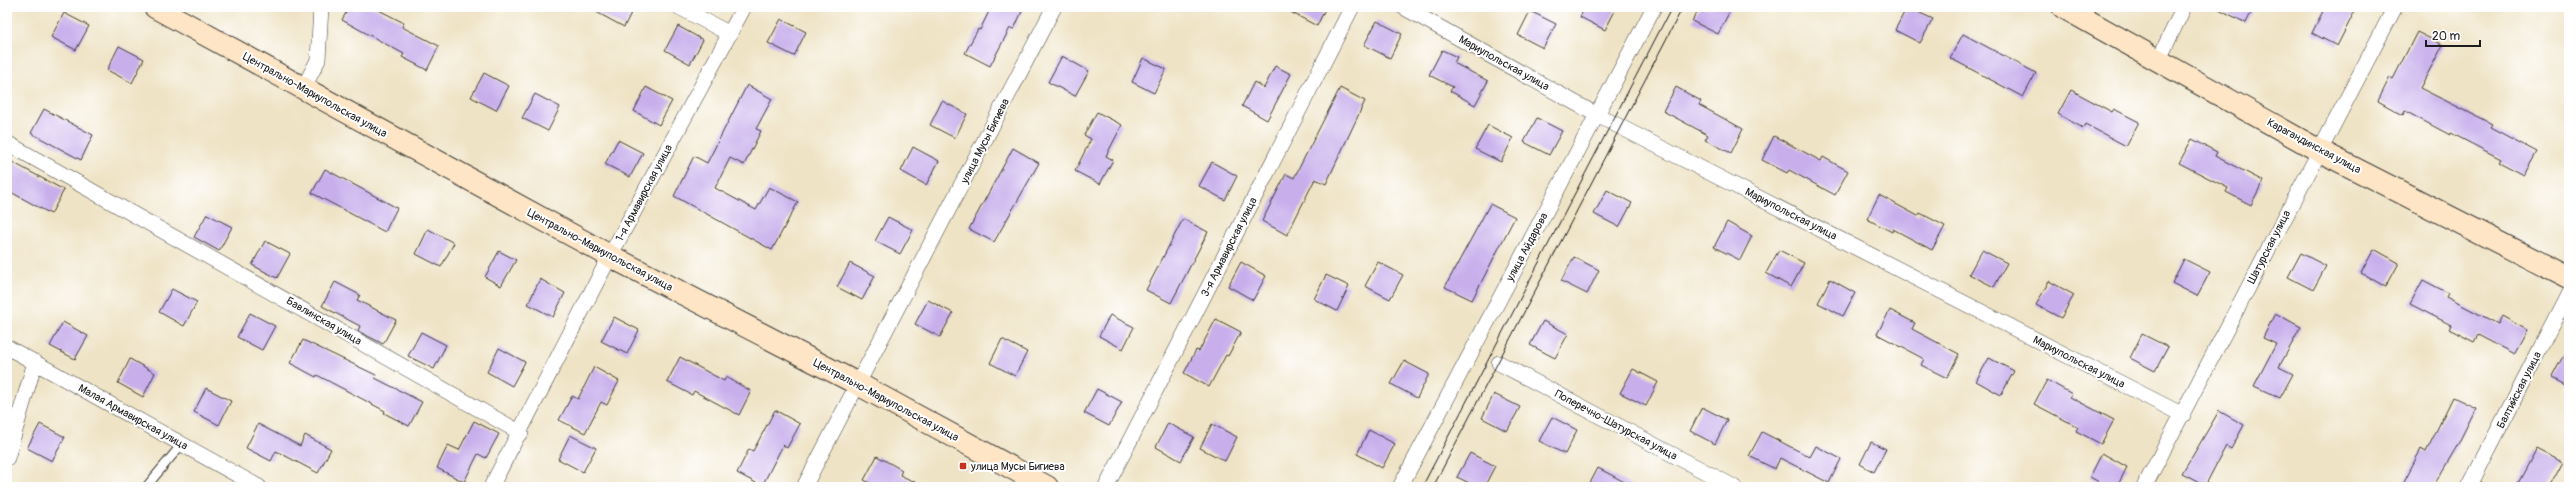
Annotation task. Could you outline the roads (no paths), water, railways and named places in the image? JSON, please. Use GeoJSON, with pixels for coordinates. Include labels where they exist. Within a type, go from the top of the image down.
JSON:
{"type":"FeatureCollection","features":[{"type":"Feature","properties":{"kind":"street","name":"Центрально-Мариупольская улица"},"geometry":{"type":"LineString","coordinates":[[155,7],[610,256],[858,384],[1047,487]]}},
{"type":"Feature","properties":{"kind":"street"},"geometry":{"type":"LineString","coordinates":[[303,89],[318,60],[321,7]]}},
{"type":"Feature","properties":{"kind":"street"},"geometry":{"type":"LineString","coordinates":[[679,7],[730,34]]}},
{"type":"Feature","properties":{"kind":"street","name":"1-я Армавирская улица"},"geometry":{"type":"LineString","coordinates":[[491,487],[610,256],[744,7]]}},
{"type":"Feature","properties":{"kind":"street","name":"улица Мусы Бигиева"},"geometry":{"type":"LineString","coordinates":[[804,487],[1054,7]]}},
{"type":"Feature","properties":{"kind":"street","name":"3-я Армавирская улица"},"geometry":{"type":"LineString","coordinates":[[1106,487],[1352,7]]}},
{"type":"Feature","properties":{"kind":"street","name":"Мариупольская улица"},"geometry":{"type":"LineString","coordinates":[[1403,7],[1596,115],[2183,415]]}},
{"type":"Feature","properties":{"kind":"street","name":"улица Айдарова"},"geometry":{"type":"LineString","coordinates":[[1400,487],[1654,7]]}},
{"type":"Feature","properties":{"kind":"street","name":"Карагандинская улица"},"geometry":{"type":"LineString","coordinates":[[2063,7],[2318,150],[2569,278]]}},
{"type":"Feature","properties":{"kind":"street"},"geometry":{"type":"LineString","coordinates":[[2158,60],[2184,7]]}},
{"type":"Feature","properties":{"kind":"street","name":"Шатурская улица"},"geometry":{"type":"LineString","coordinates":[[2144,487],[2183,415],[2318,150],[2395,7]]}},
{"type":"Feature","properties":{"kind":"street","name":"Бавлинская улица"},"geometry":{"type":"LineString","coordinates":[[7,143],[128,210],[520,433]]}},
{"type":"Feature","properties":{"kind":"street","name":"Балтийская улица"},"geometry":{"type":"LineString","coordinates":[[2469,487],[2569,292]]}},
{"type":"Feature","properties":{"kind":"street","name":"Малая Армавирская улица"},"geometry":{"type":"LineString","coordinates":[[7,347],[259,487]]}},
{"type":"Feature","properties":{"kind":"street"},"geometry":{"type":"LineString","coordinates":[[7,458],[35,362]]}},
{"type":"Feature","properties":{"kind":"street","name":"Поперечно-Шатурская улица"},"geometry":{"type":"LineString","coordinates":[[1499,363],[1734,487]]}},
{"type":"Feature","properties":{"kind":"lane"},"geometry":{"type":"LineString","coordinates":[[146,487],[182,444]]}},
{"type":"Feature","properties":{"kind":"tram line"},"geometry":{"type":"LineString","coordinates":[[1422,487],[1672,7]]}},
{"type":"Feature","properties":{"kind":"tram line"},"geometry":{"type":"LineString","coordinates":[[1433,487],[1683,7]]}},
{"type":"Feature","properties":{"kind":"place","name":"улица Мусы Бигиева"},"geometry":{"type":"Point","coordinates":[963,466]}}]}
